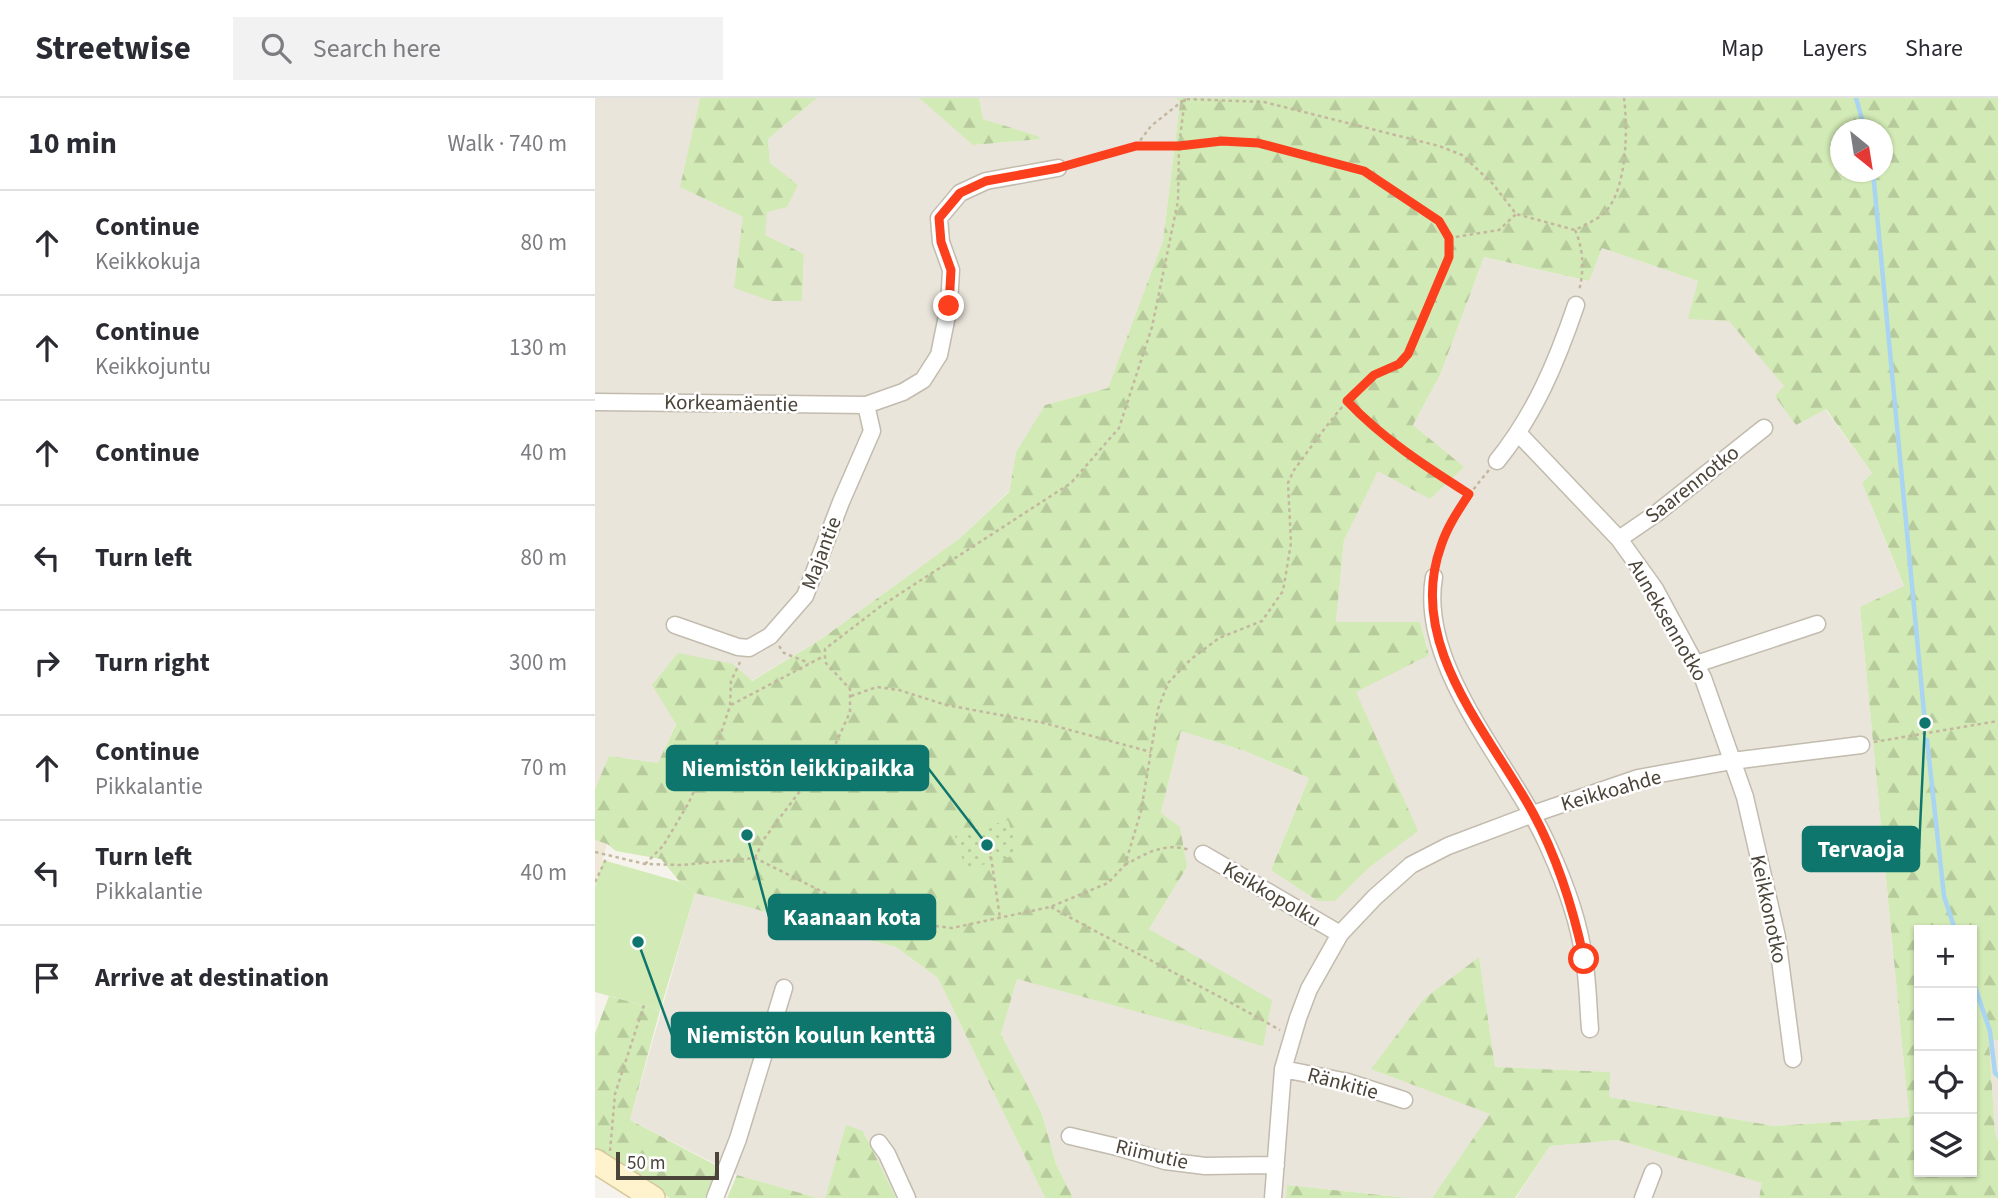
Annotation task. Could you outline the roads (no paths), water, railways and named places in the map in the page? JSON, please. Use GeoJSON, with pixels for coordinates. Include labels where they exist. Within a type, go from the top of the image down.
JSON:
{"type":"FeatureCollection","features":[{"type":"Feature","properties":{"kind":"street","name":"Korkeamäentie"},"geometry":{"type":"LineString","coordinates":[[595,402],[866,405],[903,392],[923,380],[939,355],[949,306],[951,270],[941,242],[939,218],[960,193],[986,181],[1058,168]]}},
{"type":"Feature","properties":{"kind":"street"},"geometry":{"type":"LineString","coordinates":[[1497,461],[1519,434],[1550,375],[1576,304]]}},
{"type":"Feature","properties":{"kind":"street","name":"Majantie"},"geometry":{"type":"LineString","coordinates":[[675,625],[738,647],[749,648],[770,635],[805,596],[871,430],[866,405]]}},
{"type":"Feature","properties":{"kind":"street","name":"Saarennotko"},"geometry":{"type":"LineString","coordinates":[[1619,539],[1657,513],[1764,428]]}},
{"type":"Feature","properties":{"kind":"street","name":"Auneksennotko"},"geometry":{"type":"LineString","coordinates":[[1519,434],[1619,539],[1655,589],[1696,664],[1728,744],[1732,761]]}},
{"type":"Feature","properties":{"kind":"street"},"geometry":{"type":"LineString","coordinates":[[1434,577],[1431,592],[1433,612],[1446,663],[1459,692],[1533,814],[1571,903],[1584,959],[1590,1029]]}},
{"type":"Feature","properties":{"kind":"street"},"geometry":{"type":"LineString","coordinates":[[1696,664],[1817,624]]}},
{"type":"Feature","properties":{"kind":"street","name":"Keikkoahde"},"geometry":{"type":"LineString","coordinates":[[1273,1198],[1283,1069],[1291,1036],[1309,989],[1341,934],[1375,897],[1412,865],[1448,846],[1638,778],[1732,761],[1861,745]]}},
{"type":"Feature","properties":{"kind":"street","name":"Keikkonotko"},"geometry":{"type":"LineString","coordinates":[[1732,761],[1745,797],[1777,937],[1793,1059]]}},
{"type":"Feature","properties":{"kind":"street","name":"Keikkopolku"},"geometry":{"type":"LineString","coordinates":[[1203,854],[1341,934]]}},
{"type":"Feature","properties":{"kind":"street"},"geometry":{"type":"LineString","coordinates":[[715,1198],[738,1139],[784,988]]}},
{"type":"Feature","properties":{"kind":"street","name":"Ränkitie"},"geometry":{"type":"LineString","coordinates":[[1283,1069],[1348,1082],[1404,1100]]}},
{"type":"Feature","properties":{"kind":"street","name":"Riimutie"},"geometry":{"type":"LineString","coordinates":[[1070,1136],[1165,1161],[1205,1166],[1276,1165]]}},
{"type":"Feature","properties":{"kind":"street"},"geometry":{"type":"LineString","coordinates":[[879,1143],[887,1154],[907,1198]]}},
{"type":"Feature","properties":{"kind":"street"},"geometry":{"type":"LineString","coordinates":[[602,1165],[653,1198]]}},
{"type":"Feature","properties":{"kind":"street"},"geometry":{"type":"LineString","coordinates":[[1643,1198],[1653,1172]]}},
{"type":"Feature","properties":{"kind":"waterway"},"geometry":{"type":"LineString","coordinates":[[1856,98],[1862,119]]}},
{"type":"Feature","properties":{"kind":"waterway"},"geometry":{"type":"LineString","coordinates":[[1874,182],[1925,723]]}},
{"type":"Feature","properties":{"kind":"waterway"},"geometry":{"type":"LineString","coordinates":[[1927,740],[1944,896],[1953,925]]}},
{"type":"Feature","properties":{"kind":"waterway"},"geometry":{"type":"LineString","coordinates":[[1975,988],[1990,1031],[1995,1073],[1998,1076]]}},
{"type":"Feature","properties":{"kind":"place","name":"Tervaoja"},"geometry":{"type":"Point","coordinates":[1925,723]}},
{"type":"Feature","properties":{"kind":"place","name":"Kaanaan kota"},"geometry":{"type":"Point","coordinates":[747,835]}},
{"type":"Feature","properties":{"kind":"place","name":"Niemistön leikkipaikka"},"geometry":{"type":"Point","coordinates":[987,845]}},
{"type":"Feature","properties":{"kind":"place","name":"Niemistön koulun kenttä"},"geometry":{"type":"Point","coordinates":[638,942]}}]}
